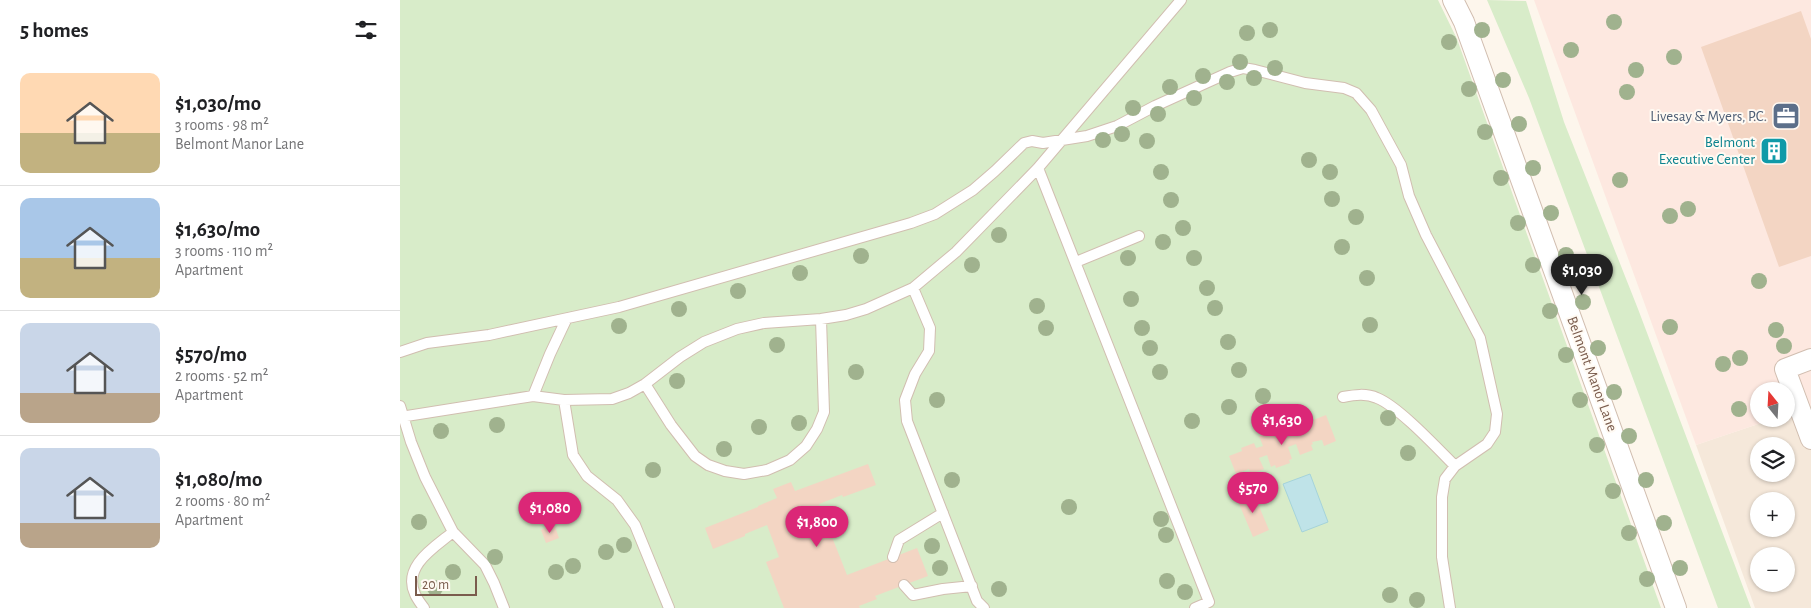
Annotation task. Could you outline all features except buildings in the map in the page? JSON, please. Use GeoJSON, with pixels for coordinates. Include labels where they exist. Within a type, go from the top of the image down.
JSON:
{"type":"FeatureCollection","features":[{"type":"Feature","properties":{"kind":"street","name":"Belmont Manor Lane"},"geometry":{"type":"LineString","coordinates":[[1453,0],[1467,32],[1676,608]]}},
{"type":"Feature","properties":{"kind":"street"},"geometry":{"type":"LineString","coordinates":[[1811,359],[1785,369],[1811,439]]}},
{"type":"Feature","properties":{"kind":"lane"},"geometry":{"type":"LineString","coordinates":[[504,608],[485,564],[453,532],[425,477],[401,413],[533,396],[564,400],[612,399],[645,384],[680,357],[704,342],[736,329],[764,322],[821,319],[846,315],[866,309],[913,288],[956,252],[1038,168],[1180,0]]}},
{"type":"Feature","properties":{"kind":"lane"},"geometry":{"type":"LineString","coordinates":[[400,352],[427,343],[489,335],[566,320],[636,302],[903,225],[935,214],[973,190],[996,171],[1024,143],[1032,141],[1043,143],[1087,136],[1117,126],[1155,106],[1243,68],[1305,83],[1344,88],[1356,93],[1371,110],[1401,165],[1409,196],[1442,267],[1480,338],[1487,363],[1497,414],[1495,432],[1487,444],[1455,466],[1445,479],[1442,497],[1442,557],[1450,608]]}},
{"type":"Feature","properties":{"kind":"lane"},"geometry":{"type":"LineString","coordinates":[[1038,168],[1210,602],[1195,608]]}},
{"type":"Feature","properties":{"kind":"lane"},"geometry":{"type":"LineString","coordinates":[[1076,262],[1139,236]]}},
{"type":"Feature","properties":{"kind":"lane"},"geometry":{"type":"LineString","coordinates":[[913,288],[930,328],[929,351],[915,374],[905,400],[907,421],[977,601],[984,608]]}},
{"type":"Feature","properties":{"kind":"lane"},"geometry":{"type":"LineString","coordinates":[[645,384],[670,425],[695,456],[725,471],[744,474],[767,470],[790,460],[806,446],[817,429],[824,412],[821,319]]}},
{"type":"Feature","properties":{"kind":"lane"},"geometry":{"type":"LineString","coordinates":[[533,396],[566,320]]}},
{"type":"Feature","properties":{"kind":"lane"},"geometry":{"type":"LineString","coordinates":[[1343,397],[1359,394],[1385,402],[1393,407],[1455,466]]}},
{"type":"Feature","properties":{"kind":"lane"},"geometry":{"type":"LineString","coordinates":[[564,400],[573,455],[586,476],[617,500],[635,524],[669,608]]}},
{"type":"Feature","properties":{"kind":"lane"},"geometry":{"type":"LineString","coordinates":[[893,558],[899,540],[943,513]]}},
{"type":"Feature","properties":{"kind":"lane"},"geometry":{"type":"LineString","coordinates":[[424,608],[415,594],[412,582],[414,570],[423,557],[453,532]]}},
{"type":"Feature","properties":{"kind":"lane"},"geometry":{"type":"LineString","coordinates":[[904,585],[913,595],[972,586]]}},
{"type":"Feature","properties":{"kind":"shaded area","name":"Belmont Executive Center"},"geometry":{"type":"Polygon","coordinates":[[[1534,0],[1811,0],[1811,406],[1795,411],[1795,382],[1750,382],[1750,427],[1696,445],[1534,0]]]}},
{"type":"Feature","properties":{"kind":"shaded area"},"geometry":{"type":"Polygon","coordinates":[[[1811,406],[1811,608],[1755,608],[1696,445],[1750,427],[1795,428],[1795,411],[1811,406]]]}},
{"type":"Feature","properties":{"kind":"green space"},"geometry":{"type":"Polygon","coordinates":[[[400,0],[1438,0],[1457,39],[1661,608],[400,608],[400,0]]]}},
{"type":"Feature","properties":{"kind":"green space"},"geometry":{"type":"Polygon","coordinates":[[[1487,0],[1526,1],[1564,122],[1638,309],[1751,608],[1718,608],[1529,98],[1487,0]]]}},
{"type":"Feature","properties":{"kind":"water"},"geometry":{"type":"Polygon","coordinates":[[[1310,474],[1328,522],[1302,532],[1283,484],[1310,474]]]}},
{"type":"Feature","properties":{"kind":"place","name":"Livesay & Myers, P.C."},"geometry":{"type":"Point","coordinates":[1786,116]}},
{"type":"Feature","properties":{"kind":"place","name":"Belmont Executive Center"},"geometry":{"type":"Point","coordinates":[1774,151]}}]}
